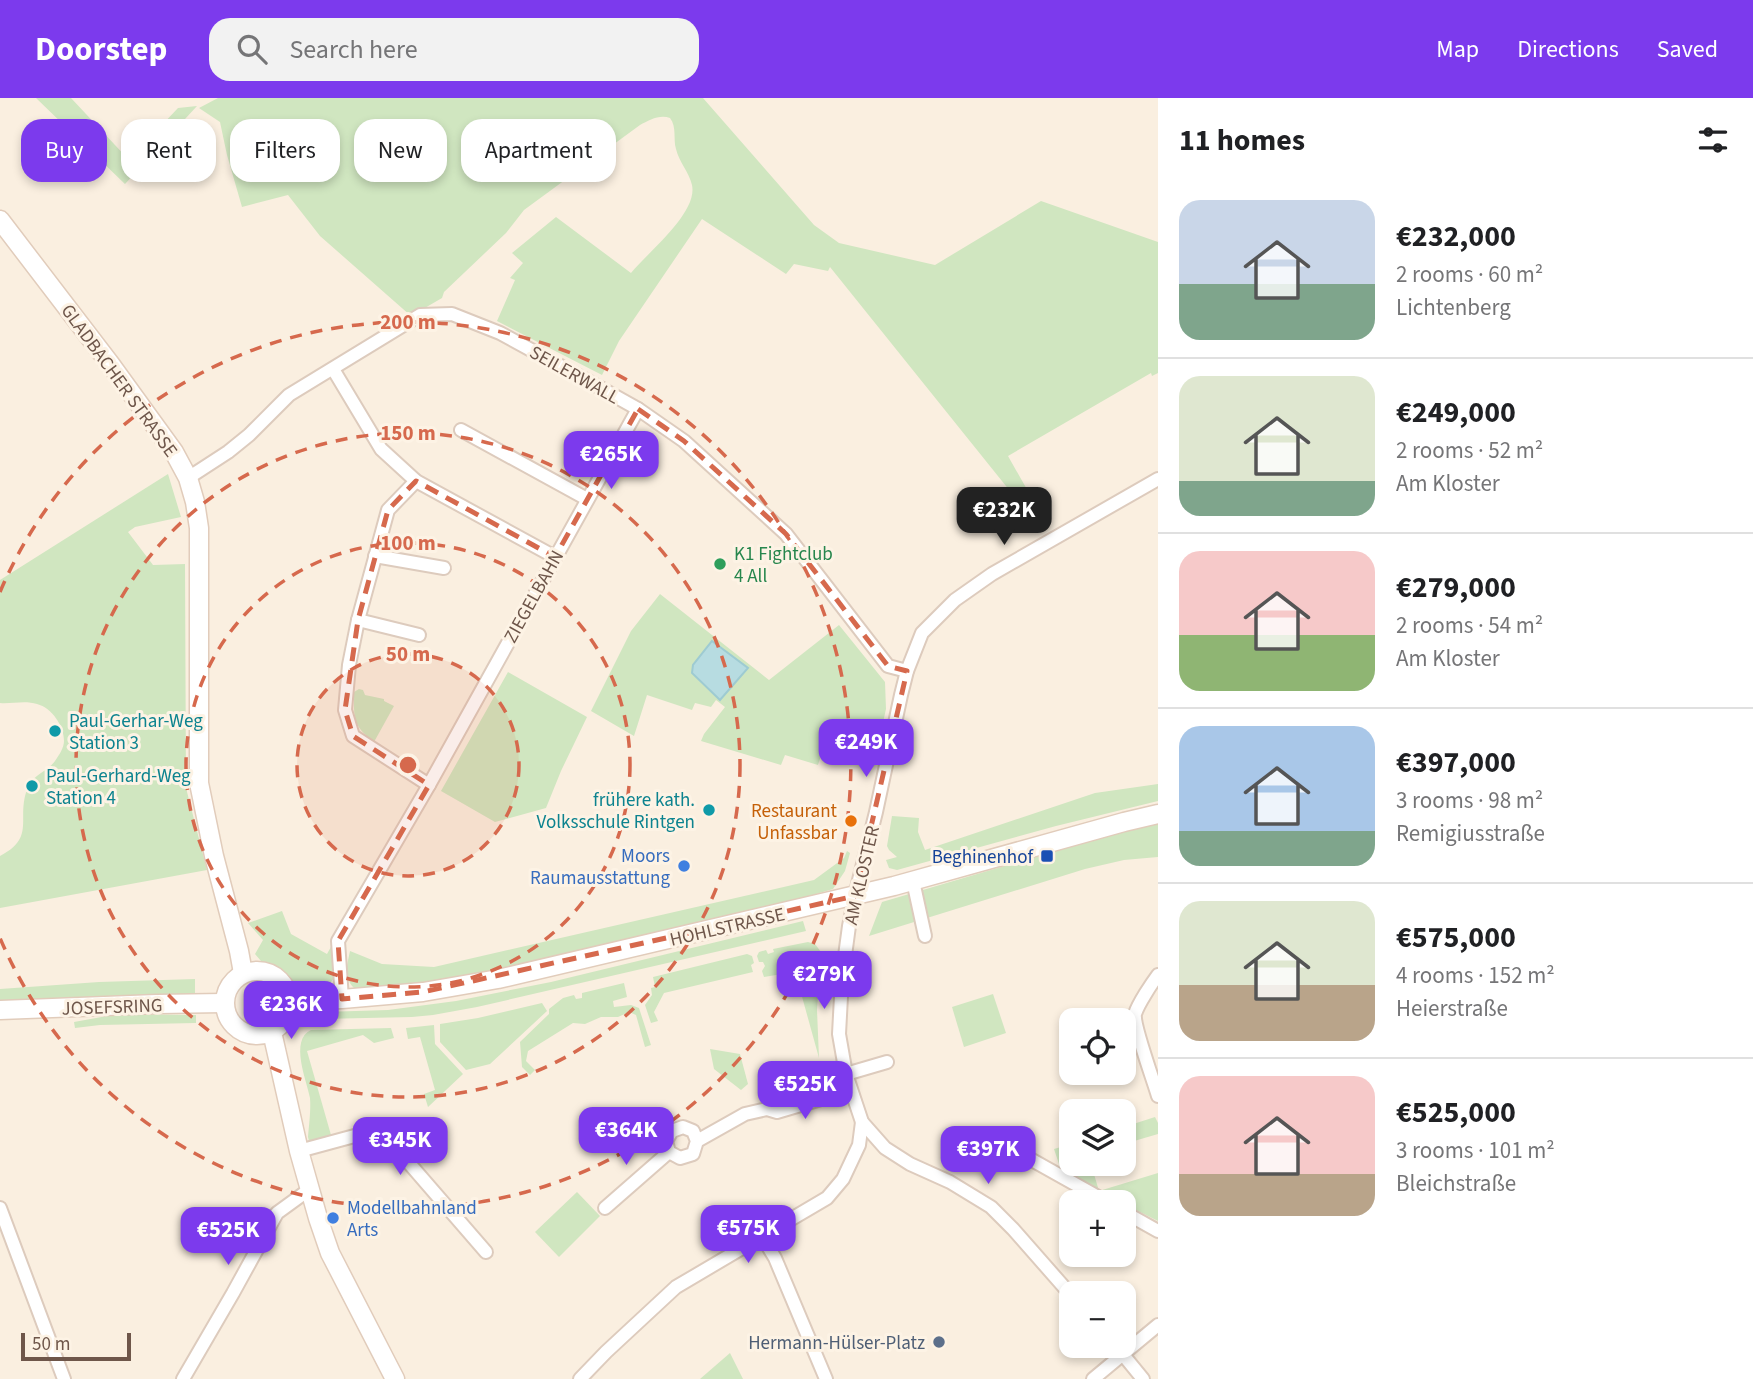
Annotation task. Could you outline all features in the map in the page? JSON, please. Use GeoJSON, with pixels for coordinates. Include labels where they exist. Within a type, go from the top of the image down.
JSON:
{"type":"FeatureCollection","features":[{"type":"Feature","properties":{"kind":"main road","name":"GLADBACHER STRASSE"},"geometry":{"type":"LineString","coordinates":[[1,224],[159,430],[188,478],[199,528],[199,783],[243,973]]}},
{"type":"Feature","properties":{"kind":"main road","name":"HOHLSTRASSE"},"geometry":{"type":"LineString","coordinates":[[290,1001],[423,992],[498,979],[855,896],[1158,814]]}},
{"type":"Feature","properties":{"kind":"main road"},"geometry":{"type":"LineString","coordinates":[[254,970],[274,975],[282,982],[290,1001],[285,1019],[272,1032],[261,1035],[240,1031],[226,1014],[224,1003],[229,985],[243,973],[254,970]]}},
{"type":"Feature","properties":{"kind":"main road","name":"JOSEFSRING"},"geometry":{"type":"LineString","coordinates":[[0,1010],[224,1003]]}},
{"type":"Feature","properties":{"kind":"main road"},"geometry":{"type":"LineString","coordinates":[[272,1032],[299,1151],[330,1253],[394,1379]]}},
{"type":"Feature","properties":{"kind":"street","name":"SEILERWALL"},"geometry":{"type":"LineString","coordinates":[[188,478],[249,435],[289,395],[419,315],[452,314],[500,333],[638,409],[684,441],[786,534],[888,666],[907,671]]}},
{"type":"Feature","properties":{"kind":"street"},"geometry":{"type":"LineString","coordinates":[[333,369],[381,449],[416,481],[555,556]]}},
{"type":"Feature","properties":{"kind":"street","name":"ZIEGELBAHN"},"geometry":{"type":"LineString","coordinates":[[342,999],[338,941],[429,785],[638,409]]}},
{"type":"Feature","properties":{"kind":"street"},"geometry":{"type":"LineString","coordinates":[[461,430],[587,499]]}},
{"type":"Feature","properties":{"kind":"street","name":"AM KLOSTER"},"geometry":{"type":"LineString","coordinates":[[862,1122],[846,1074],[839,1034],[842,978],[855,896],[874,824],[901,695],[922,633],[955,600],[992,574],[1158,480]]}},
{"type":"Feature","properties":{"kind":"street"},"geometry":{"type":"LineString","coordinates":[[416,481],[388,510],[358,620],[349,665],[345,710],[353,736],[429,785]]}},
{"type":"Feature","properties":{"kind":"street"},"geometry":{"type":"LineString","coordinates":[[375,556],[444,568]]}},
{"type":"Feature","properties":{"kind":"street"},"geometry":{"type":"LineString","coordinates":[[358,620],[419,635]]}},
{"type":"Feature","properties":{"kind":"street"},"geometry":{"type":"LineString","coordinates":[[913,881],[925,936]]}},
{"type":"Feature","properties":{"kind":"street"},"geometry":{"type":"LineString","coordinates":[[1158,975],[1135,1015],[1158,1096]]}},
{"type":"Feature","properties":{"kind":"street"},"geometry":{"type":"LineString","coordinates":[[697,1141],[745,1114],[767,1109],[777,1112],[821,1099],[846,1074],[887,1062]]}},
{"type":"Feature","properties":{"kind":"street"},"geometry":{"type":"LineString","coordinates":[[580,1379],[676,1287],[827,1198],[843,1179],[859,1145],[862,1122]]}},
{"type":"Feature","properties":{"kind":"street"},"geometry":{"type":"LineString","coordinates":[[862,1122],[885,1148],[910,1164],[950,1182],[991,1208],[1059,1281]]}},
{"type":"Feature","properties":{"kind":"street"},"geometry":{"type":"LineString","coordinates":[[683,1127],[693,1131],[697,1141],[693,1154],[680,1158],[669,1152],[666,1141],[672,1131],[683,1127]]}},
{"type":"Feature","properties":{"kind":"street"},"geometry":{"type":"LineString","coordinates":[[299,1151],[384,1128],[389,1140],[486,1252]]}},
{"type":"Feature","properties":{"kind":"street"},"geometry":{"type":"LineString","coordinates":[[605,1208],[669,1152]]}},
{"type":"Feature","properties":{"kind":"street"},"geometry":{"type":"LineString","coordinates":[[1032,1160],[1086,1190]]}},
{"type":"Feature","properties":{"kind":"street"},"geometry":{"type":"LineString","coordinates":[[183,1379],[277,1213],[310,1189]]}},
{"type":"Feature","properties":{"kind":"street"},"geometry":{"type":"LineString","coordinates":[[0,1208],[64,1379]]}},
{"type":"Feature","properties":{"kind":"street"},"geometry":{"type":"LineString","coordinates":[[1136,1219],[1158,1231]]}},
{"type":"Feature","properties":{"kind":"street"},"geometry":{"type":"LineString","coordinates":[[762,1238],[775,1258],[825,1379]]}},
{"type":"Feature","properties":{"kind":"street"},"geometry":{"type":"LineString","coordinates":[[1136,1339],[1158,1325]]}},
{"type":"Feature","properties":{"kind":"street"},"geometry":{"type":"LineString","coordinates":[[1093,1379],[1112,1358]]}},
{"type":"Feature","properties":{"kind":"street"},"geometry":{"type":"LineString","coordinates":[[1126,1358],[1143,1379]]}},
{"type":"Feature","properties":{"kind":"highlighted area"},"geometry":{"type":"Polygon","coordinates":[[[638,409],[684,441],[786,534],[888,666],[907,671],[855,896],[423,992],[342,999],[338,941],[429,785],[353,736],[345,710],[358,620],[388,510],[416,481],[555,557],[638,409]]]}},
{"type":"Feature","properties":{"kind":"green space"},"geometry":{"type":"Polygon","coordinates":[[[36,98],[71,98],[91,119],[58,119],[36,98]]]}},
{"type":"Feature","properties":{"kind":"green space"},"geometry":{"type":"Polygon","coordinates":[[[218,98],[703,98],[814,225],[839,243],[935,265],[1041,201],[1158,242],[1158,373],[1152,376],[1151,373],[1008,456],[1046,523],[1039,527],[830,267],[828,271],[794,264],[786,274],[702,219],[619,341],[602,375],[497,321],[515,280],[510,278],[523,263],[512,253],[556,217],[631,273],[670,232],[687,208],[692,196],[692,185],[677,154],[670,118],[658,117],[640,125],[616,143],[616,119],[461,119],[461,182],[562,182],[524,210],[506,233],[444,292],[442,298],[411,316],[320,236],[288,195],[242,207],[235,182],[340,182],[340,119],[230,119],[230,165],[220,122],[199,108],[218,98]]]}},
{"type":"Feature","properties":{"kind":"green space"},"geometry":{"type":"Polygon","coordinates":[[[197,106],[185,119],[168,119],[178,108],[197,106]]]}},
{"type":"Feature","properties":{"kind":"green space"},"geometry":{"type":"Polygon","coordinates":[[[107,136],[121,151],[121,180],[107,167],[107,136]]]}},
{"type":"Feature","properties":{"kind":"green space"},"geometry":{"type":"Polygon","coordinates":[[[168,474],[181,517],[135,527],[128,532],[153,565],[185,564],[186,788],[207,870],[0,908],[0,856],[18,842],[22,834],[23,808],[28,787],[55,761],[64,741],[62,729],[48,709],[28,702],[0,703],[0,580],[168,474]]]}},
{"type":"Feature","properties":{"kind":"green space"},"geometry":{"type":"Polygon","coordinates":[[[660,594],[769,680],[839,625],[885,682],[886,709],[880,736],[830,727],[818,765],[785,755],[781,765],[701,741],[725,707],[716,700],[711,707],[695,703],[692,710],[647,695],[634,736],[591,711],[631,631],[660,594]]]}},
{"type":"Feature","properties":{"kind":"green space"},"geometry":{"type":"Polygon","coordinates":[[[508,672],[587,717],[546,808],[495,822],[441,791],[508,672]]]}},
{"type":"Feature","properties":{"kind":"green space"},"geometry":{"type":"Polygon","coordinates":[[[363,690],[365,695],[384,699],[394,706],[374,742],[362,731],[356,720],[354,692],[363,690]]]}},
{"type":"Feature","properties":{"kind":"green space"},"geometry":{"type":"Polygon","coordinates":[[[1158,784],[1158,801],[897,870],[889,868],[886,860],[897,857],[887,846],[892,816],[919,818],[918,832],[925,850],[1095,793],[1158,784]]]}},
{"type":"Feature","properties":{"kind":"green space"},"geometry":{"type":"Polygon","coordinates":[[[1158,823],[1158,857],[1124,860],[1085,869],[869,936],[882,902],[1143,825],[1158,823]]]}},
{"type":"Feature","properties":{"kind":"green space"},"geometry":{"type":"Polygon","coordinates":[[[847,851],[850,853],[845,871],[833,889],[806,897],[455,977],[404,985],[354,988],[347,975],[350,951],[382,964],[434,967],[814,880],[844,858],[847,851]]]}},
{"type":"Feature","properties":{"kind":"green space"},"geometry":{"type":"Polygon","coordinates":[[[282,911],[291,934],[327,954],[332,945],[336,947],[337,973],[326,990],[304,990],[292,984],[255,954],[263,940],[248,923],[282,911]]]}},
{"type":"Feature","properties":{"kind":"green space"},"geometry":{"type":"Polygon","coordinates":[[[803,921],[806,931],[477,1007],[412,1017],[320,1019],[318,1013],[388,1010],[456,1001],[551,982],[803,921]]]}},
{"type":"Feature","properties":{"kind":"green space"},"geometry":{"type":"Polygon","coordinates":[[[808,942],[815,944],[821,952],[817,1010],[819,1058],[796,975],[788,973],[764,977],[762,971],[765,966],[763,962],[759,962],[757,956],[759,952],[766,950],[768,954],[774,952],[773,949],[808,942]]]}},
{"type":"Feature","properties":{"kind":"green space"},"geometry":{"type":"Polygon","coordinates":[[[747,954],[752,956],[753,972],[664,993],[654,1012],[658,1021],[651,1023],[645,1005],[652,995],[651,988],[655,987],[653,977],[747,954]]]}},
{"type":"Feature","properties":{"kind":"green space"},"geometry":{"type":"Polygon","coordinates":[[[195,979],[195,994],[176,997],[0,1003],[0,989],[195,979]]]}},
{"type":"Feature","properties":{"kind":"green space"},"geometry":{"type":"Polygon","coordinates":[[[624,983],[627,997],[613,1001],[614,1007],[631,1005],[639,1008],[651,1045],[645,1047],[636,1015],[629,1012],[618,1017],[601,1017],[585,1024],[573,1023],[528,1051],[526,1061],[535,1070],[530,1075],[522,1067],[520,1042],[549,1014],[549,1009],[563,998],[574,995],[576,999],[582,998],[582,993],[624,983]]]}},
{"type":"Feature","properties":{"kind":"green space"},"geometry":{"type":"Polygon","coordinates":[[[993,994],[1006,1033],[964,1047],[952,1007],[993,994]]]}},
{"type":"Feature","properties":{"kind":"green space"},"geometry":{"type":"Polygon","coordinates":[[[542,1003],[547,1011],[490,1064],[466,1070],[440,1042],[440,1024],[542,1003]]]}},
{"type":"Feature","properties":{"kind":"green space"},"geometry":{"type":"Polygon","coordinates":[[[118,1014],[196,1015],[196,1023],[75,1028],[74,1022],[118,1014]]]}},
{"type":"Feature","properties":{"kind":"green space"},"geometry":{"type":"Polygon","coordinates":[[[434,1025],[435,1044],[463,1074],[428,1107],[424,1094],[435,1090],[420,1037],[408,1039],[406,1028],[434,1025]]]}},
{"type":"Feature","properties":{"kind":"green space"},"geometry":{"type":"Polygon","coordinates":[[[391,1028],[394,1038],[374,1043],[363,1035],[307,1051],[331,1135],[309,1141],[310,1098],[300,1051],[305,1035],[311,1030],[391,1028]]]}},
{"type":"Feature","properties":{"kind":"green space"},"geometry":{"type":"Polygon","coordinates":[[[710,1049],[740,1054],[748,1084],[741,1090],[714,1069],[710,1049]]]}},
{"type":"Feature","properties":{"kind":"green space"},"geometry":{"type":"Polygon","coordinates":[[[1155,1117],[1158,1134],[1136,1140],[1136,1123],[1155,1117]]]}},
{"type":"Feature","properties":{"kind":"green space"},"geometry":{"type":"Polygon","coordinates":[[[1059,1148],[1059,1164],[1054,1149],[1059,1148]]]}},
{"type":"Feature","properties":{"kind":"green space"},"geometry":{"type":"Polygon","coordinates":[[[1158,1173],[1158,1221],[1136,1210],[1136,1190],[1103,1190],[1158,1173]]]}},
{"type":"Feature","properties":{"kind":"green space"},"geometry":{"type":"Polygon","coordinates":[[[1072,1176],[1095,1176],[1099,1190],[1072,1176]]]}},
{"type":"Feature","properties":{"kind":"green space"},"geometry":{"type":"Polygon","coordinates":[[[577,1192],[600,1216],[559,1257],[535,1232],[577,1192]]]}},
{"type":"Feature","properties":{"kind":"green space"},"geometry":{"type":"Polygon","coordinates":[[[730,1353],[743,1379],[700,1379],[730,1353]]]}},
{"type":"Feature","properties":{"kind":"water"},"geometry":{"type":"Polygon","coordinates":[[[712,641],[748,668],[720,700],[692,673],[693,665],[712,641]]]}},
{"type":"Feature","properties":{"kind":"tunnel"},"geometry":{"type":"LineString","coordinates":[[767,1109],[773,1099],[817,1086],[830,1088]]}},
{"type":"Feature","properties":{"kind":"place","name":"K1 Fightclub 4 All"},"geometry":{"type":"Point","coordinates":[720,564]}},
{"type":"Feature","properties":{"kind":"place","name":"Paul-Gerhar-Weg Station 3"},"geometry":{"type":"Point","coordinates":[55,731]}},
{"type":"Feature","properties":{"kind":"place","name":"Paul-Gerhard-Weg Station 4"},"geometry":{"type":"Point","coordinates":[32,786]}},
{"type":"Feature","properties":{"kind":"place","name":"frühere kath. Volksschule Rintgen"},"geometry":{"type":"Point","coordinates":[709,810]}},
{"type":"Feature","properties":{"kind":"place","name":"Restaurant Unfassbar"},"geometry":{"type":"Point","coordinates":[851,821]}},
{"type":"Feature","properties":{"kind":"place","name":"Beghinenhof"},"geometry":{"type":"Point","coordinates":[1047,856]}},
{"type":"Feature","properties":{"kind":"place","name":"Moors Raumausstattung"},"geometry":{"type":"Point","coordinates":[684,866]}},
{"type":"Feature","properties":{"kind":"place","name":"Modellbahnland Arts"},"geometry":{"type":"Point","coordinates":[333,1218]}},
{"type":"Feature","properties":{"kind":"place","name":"Hermann-Hülser-Platz"},"geometry":{"type":"Point","coordinates":[939,1342]}}]}
